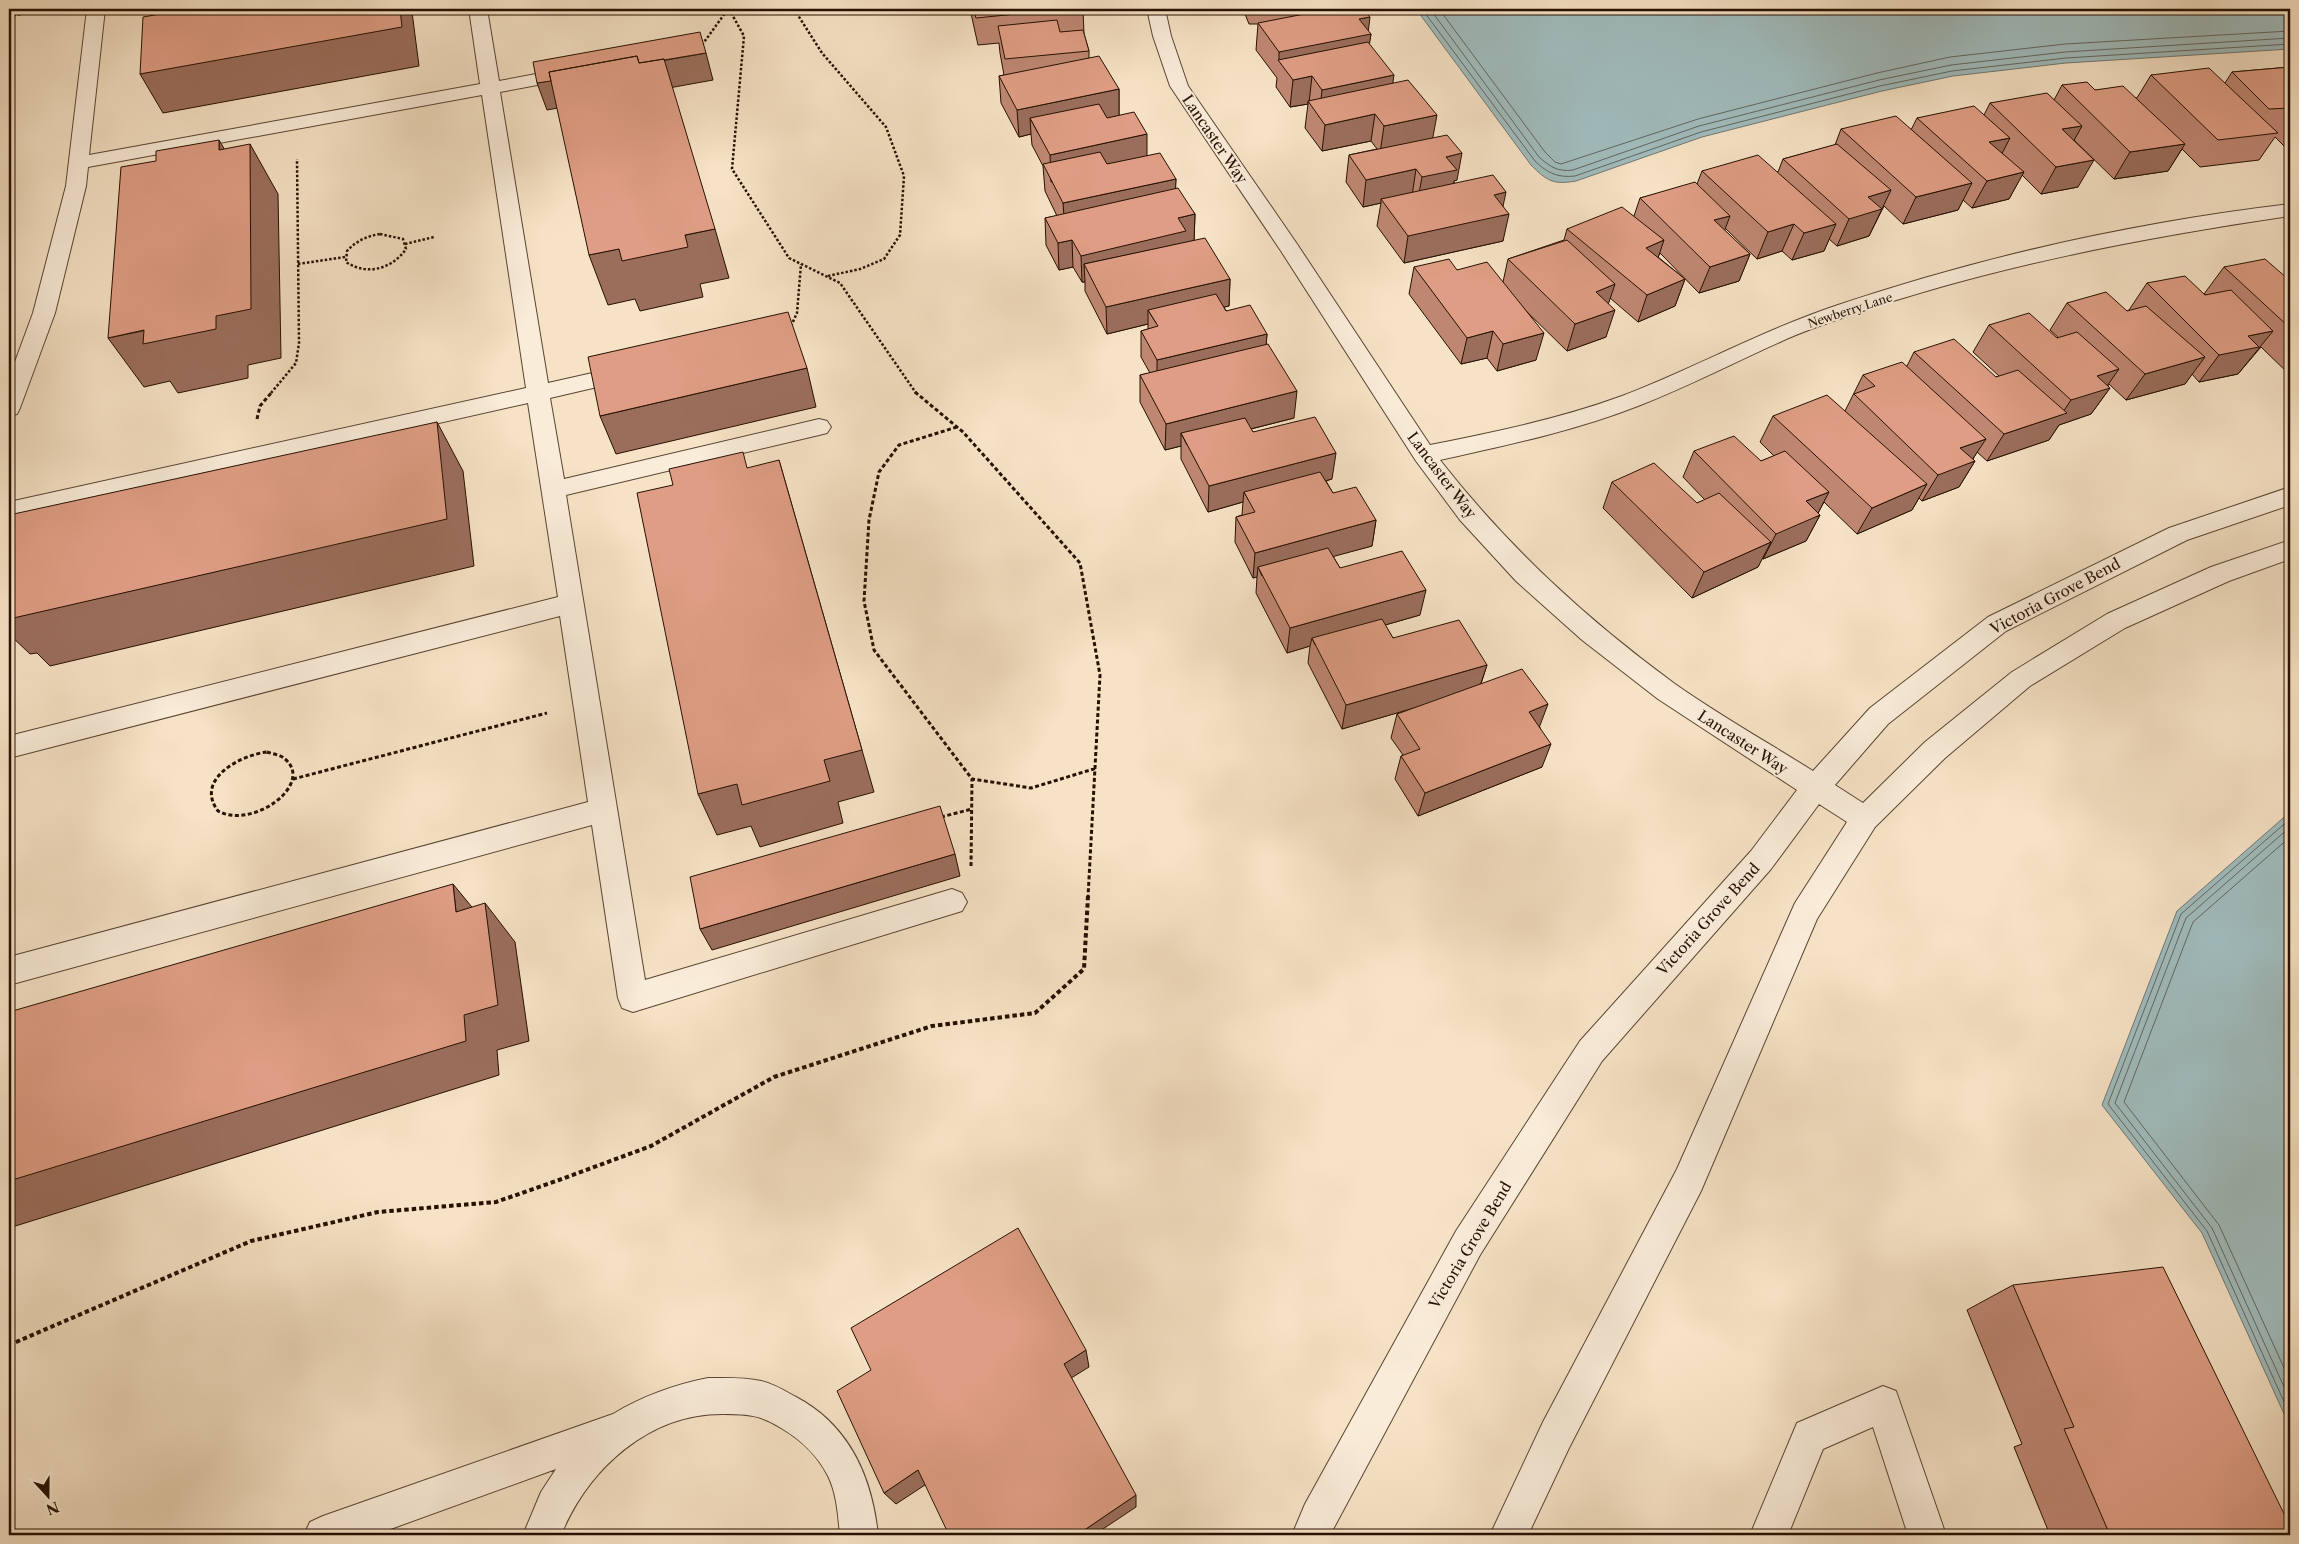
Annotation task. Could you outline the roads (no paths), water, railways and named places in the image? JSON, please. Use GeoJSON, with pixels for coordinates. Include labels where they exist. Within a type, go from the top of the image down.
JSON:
{"type":"FeatureCollection","features":[{"type":"Feature","properties":{"kind":"street"},"geometry":{"type":"LineString","coordinates":[[9,408],[44,313],[76,186],[96,9]]}},
{"type":"Feature","properties":{"kind":"street"},"geometry":{"type":"LineString","coordinates":[[478,9],[633,998],[952,902]]}},
{"type":"Feature","properties":{"kind":"street","name":"Lancaster Way"},"geometry":{"type":"LineString","coordinates":[[1156,9],[1162,36],[1179,86],[1290,249],[1424,455],[1469,514],[1524,574],[1591,633],[1667,692],[1865,819]]}},
{"type":"Feature","properties":{"kind":"street"},"geometry":{"type":"LineString","coordinates":[[79,162],[594,69]]}},
{"type":"Feature","properties":{"kind":"street","name":"Newberry Lane"},"geometry":{"type":"LineString","coordinates":[[1424,455],[1516,435],[1604,411],[1701,371],[1782,332],[1984,268],[2096,242],[2211,221],[2290,210]]}},
{"type":"Feature","properties":{"kind":"street"},"geometry":{"type":"LineString","coordinates":[[9,511],[650,368]]}},
{"type":"Feature","properties":{"kind":"street"},"geometry":{"type":"LineString","coordinates":[[553,490],[819,427]]}},
{"type":"Feature","properties":{"kind":"street","name":"Victoria Grove Bend"},"geometry":{"type":"LineString","coordinates":[[1312,1535],[1318,1517],[1468,1243],[1591,1051],[1761,860],[1815,788],[1879,716],[1997,624],[2178,534],[2290,496]]}},
{"type":"Feature","properties":{"kind":"street"},"geometry":{"type":"LineString","coordinates":[[1509,1535],[1556,1435],[1689,1180],[1804,912],[1865,819],[1935,750],[2021,678],[2116,621],[2220,574],[2290,549]]}},
{"type":"Feature","properties":{"kind":"street"},"geometry":{"type":"LineString","coordinates":[[9,747],[572,604]]}},
{"type":"Feature","properties":{"kind":"street"},"geometry":{"type":"LineString","coordinates":[[9,971],[603,810]]}},
{"type":"Feature","properties":{"kind":"street"},"geometry":{"type":"LineString","coordinates":[[323,1535],[624,1426],[669,1403],[716,1393],[762,1399],[803,1419],[834,1452],[854,1497],[859,1535]]}},
{"type":"Feature","properties":{"kind":"street"},"geometry":{"type":"LineString","coordinates":[[1769,1535],[1810,1436],[1884,1404],[1927,1535]]}},
{"type":"Feature","properties":{"kind":"street"},"geometry":{"type":"LineString","coordinates":[[542,1535],[549,1515],[581,1465],[624,1426]]}},
{"type":"Feature","properties":{"kind":"water"},"geometry":{"type":"Polygon","coordinates":[[[1416,9],[2290,9],[2290,49],[2066,63],[1953,76],[1882,91],[1702,137],[1576,181],[1556,182],[1546,178],[1531,165],[1416,9]]]}},
{"type":"Feature","properties":{"kind":"water"},"geometry":{"type":"Polygon","coordinates":[[[2290,812],[2290,1427],[2202,1233],[2102,1105],[2177,911],[2290,812]]]}}]}
